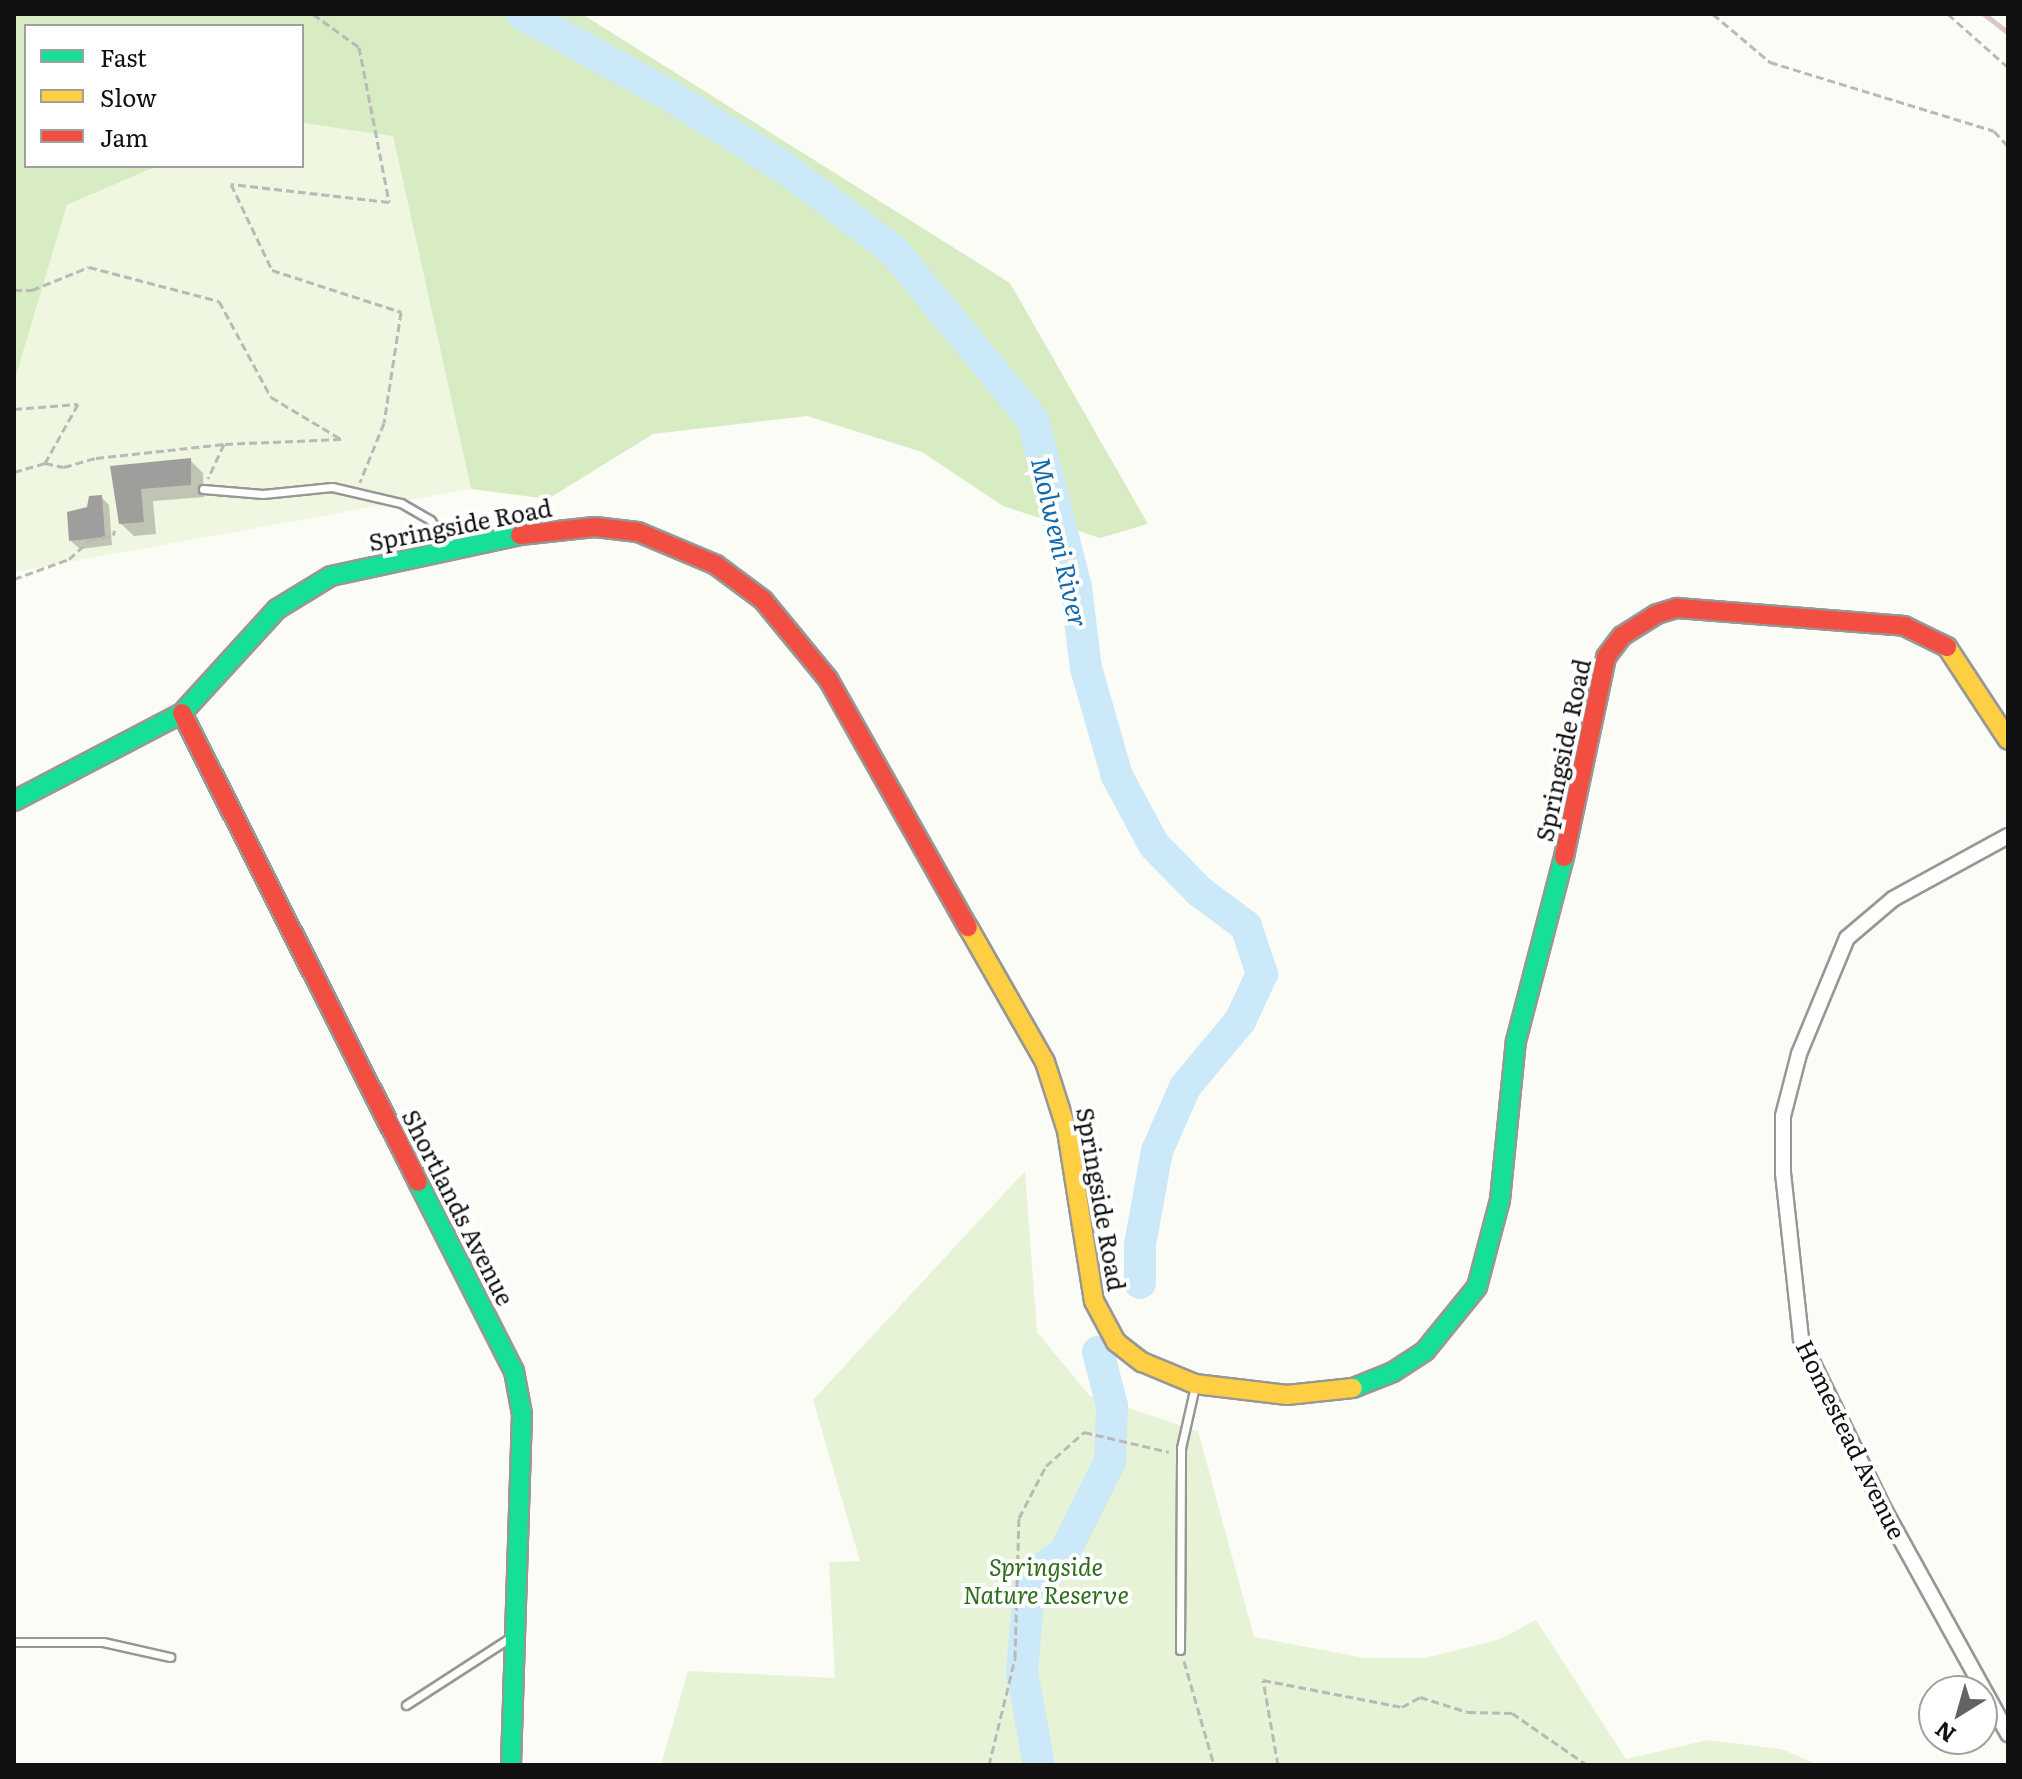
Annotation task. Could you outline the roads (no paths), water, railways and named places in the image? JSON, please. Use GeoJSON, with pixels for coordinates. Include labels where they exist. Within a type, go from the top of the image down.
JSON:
{"type":"FeatureCollection","features":[{"type":"Feature","properties":{"kind":"street","name":"Springside Road"},"geometry":{"type":"LineString","coordinates":[[14,801],[182,713],[277,609],[301,591],[347,571],[548,529],[638,532],[716,565],[780,616],[828,679],[1045,1062],[1065,1120],[1082,1248],[1094,1301],[1105,1326],[1142,1362],[1195,1384],[1287,1395],[1366,1384],[1425,1351],[1477,1287],[1500,1200],[1516,1041],[1584,780],[1597,683],[1606,657],[1622,636],[1657,614],[1677,608],[1904,626],[1925,632],[1955,653],[2005,725]]}},
{"type":"Feature","properties":{"kind":"street","name":"Shortlands Avenue"},"geometry":{"type":"LineString","coordinates":[[182,713],[510,1361],[522,1414],[511,1765]]}},
{"type":"Feature","properties":{"kind":"street","name":"Homestead Avenue"},"geometry":{"type":"LineString","coordinates":[[2008,836],[1893,899],[1847,938],[1799,1054],[1783,1131],[1801,1339],[1885,1511],[2008,1734]]}},
{"type":"Feature","properties":{"kind":"lane"},"geometry":{"type":"LineString","coordinates":[[203,489],[263,494],[332,487],[410,506],[455,547]]}},
{"type":"Feature","properties":{"kind":"lane"},"geometry":{"type":"LineString","coordinates":[[1180,1650],[1181,1455],[1195,1384]]}},
{"type":"Feature","properties":{"kind":"lane"},"geometry":{"type":"LineString","coordinates":[[406,1705],[513,1636]]}},
{"type":"Feature","properties":{"kind":"lane"},"geometry":{"type":"LineString","coordinates":[[14,1642],[103,1642],[170,1657]]}},
{"type":"Feature","properties":{"kind":"waterway","name":"Molweni River"},"geometry":{"type":"LineString","coordinates":[[522,14],[671,96],[785,168],[893,250],[1033,420],[1076,588],[1086,668],[1117,776],[1154,845],[1199,891],[1246,926],[1262,974],[1240,1021],[1185,1087],[1157,1151],[1140,1245],[1140,1283]]}},
{"type":"Feature","properties":{"kind":"waterway","name":"Molweni River"},"geometry":{"type":"LineString","coordinates":[[1039,1765],[1022,1671],[1030,1577],[1065,1552],[1110,1461],[1112,1406],[1098,1352]]}},
{"type":"Feature","properties":{"kind":"railway"},"geometry":{"type":"LineString","coordinates":[[1984,14],[2008,33]]}},
{"type":"Feature","properties":{"kind":"park label","name":"Springside Nature Reserve"},"geometry":{"type":"Point","coordinates":[1046,1580]}}]}
